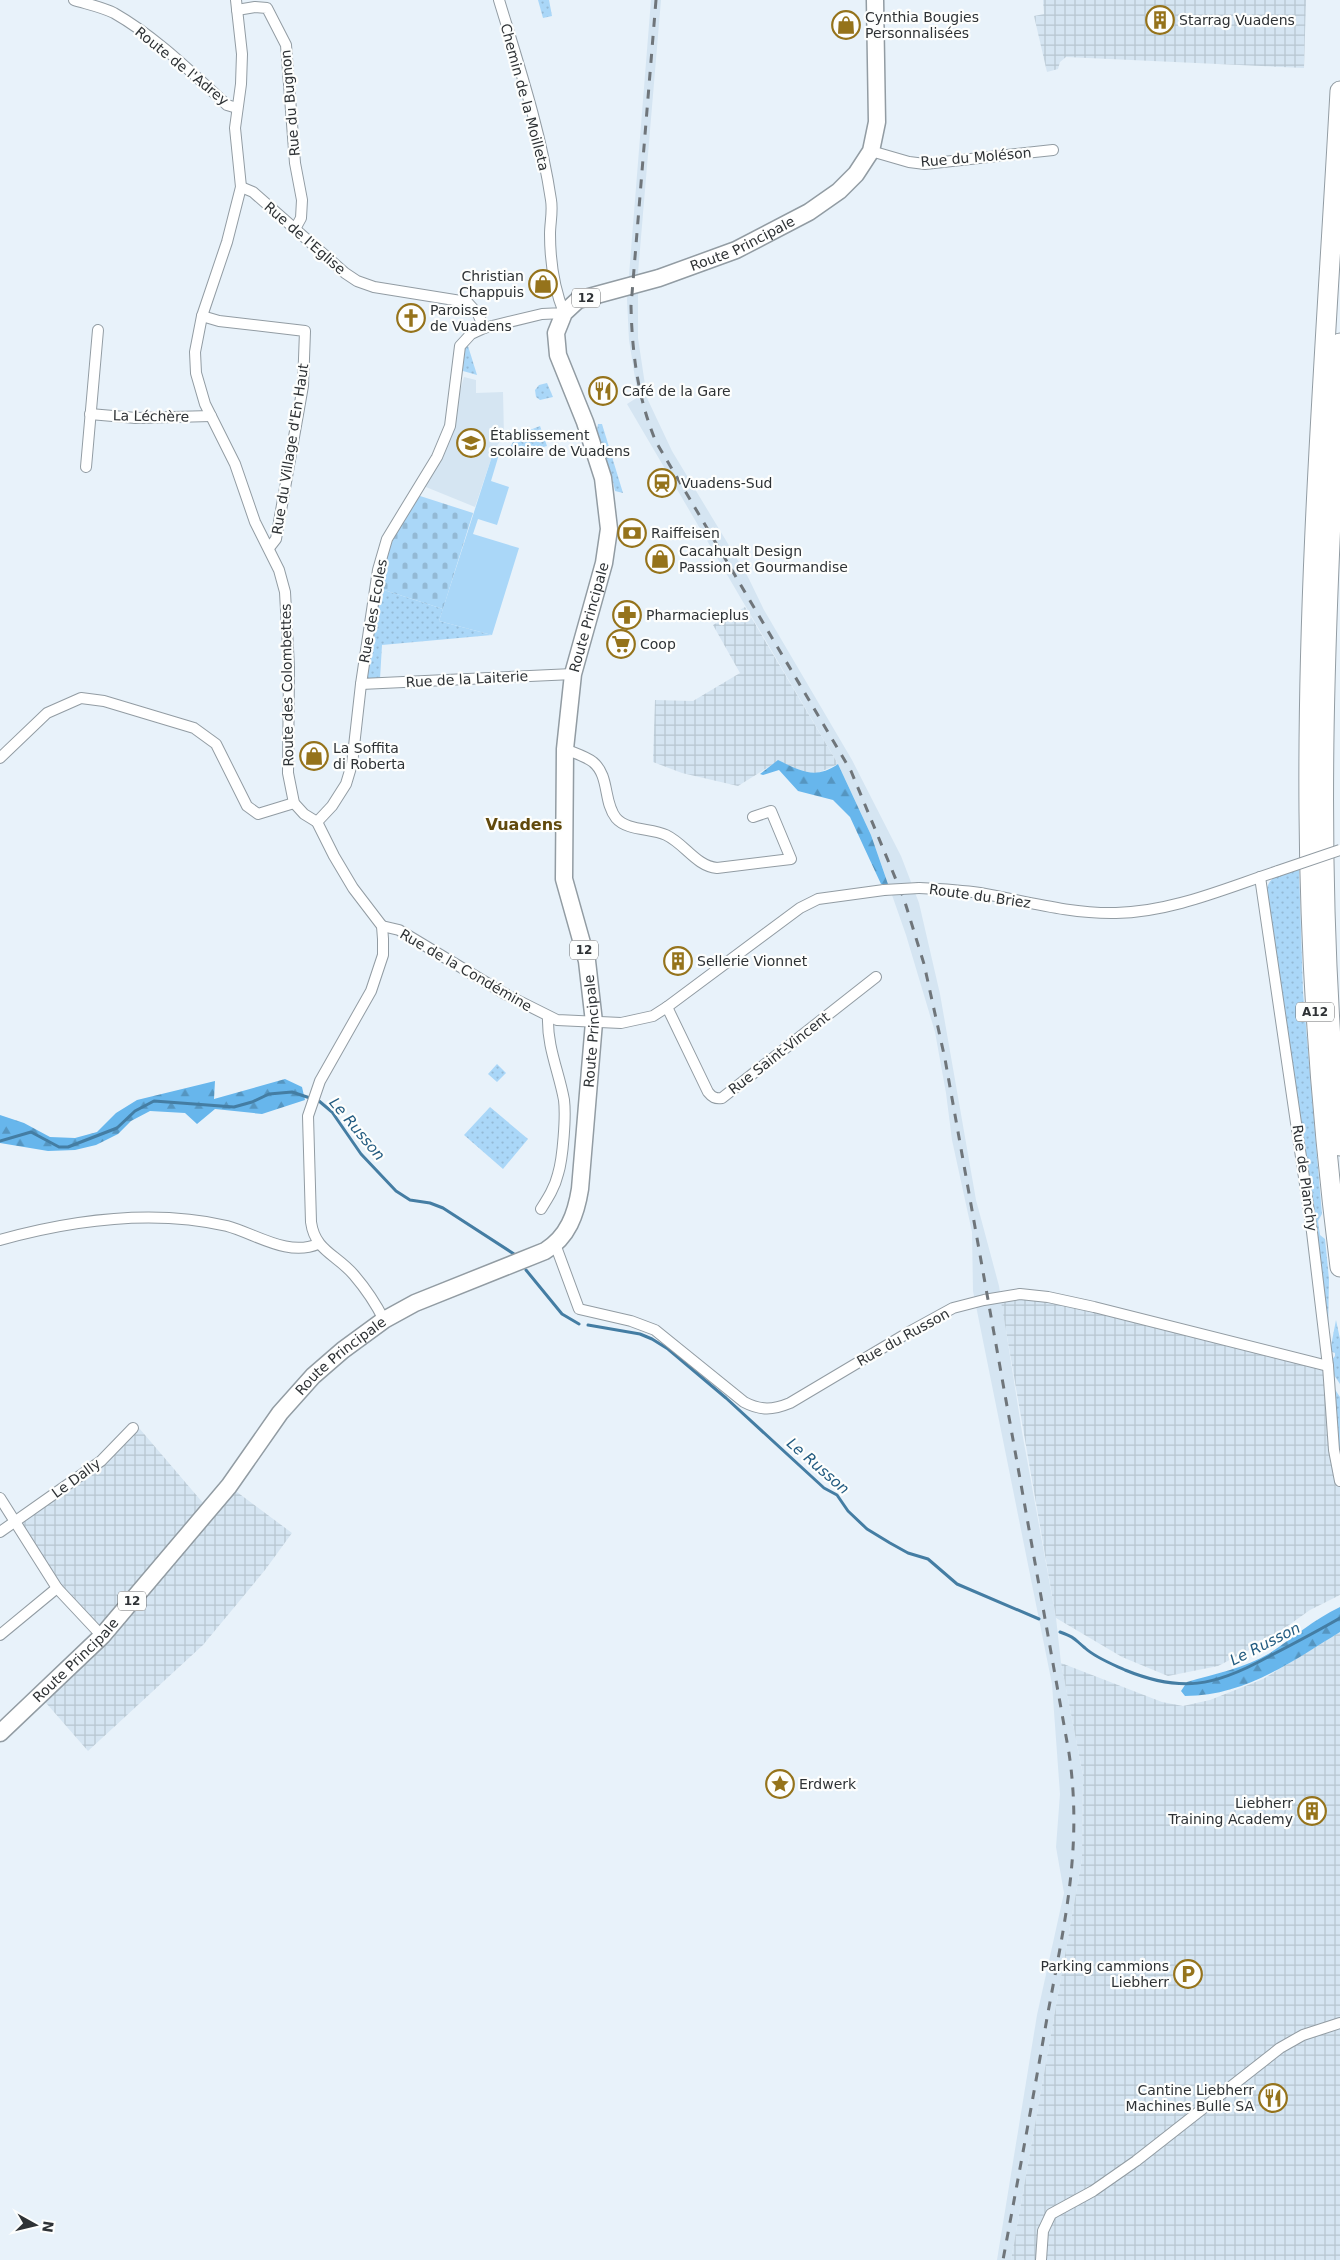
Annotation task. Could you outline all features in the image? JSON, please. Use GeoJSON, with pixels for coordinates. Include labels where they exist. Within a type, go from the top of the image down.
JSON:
{"type":"FeatureCollection","features":[{"type":"Feature","properties":{"kind":"highway","name":"A12"},"geometry":{"type":"LineString","coordinates":[[1340,91],[1316,524],[1309,757],[1310,865],[1316,1025],[1340,1267]]}},
{"type":"Feature","properties":{"kind":"highway","name":"A12"},"geometry":{"type":"LineString","coordinates":[[1340,344],[1325,632],[1322,802],[1327,971],[1340,1146]]}},
{"type":"Feature","properties":{"kind":"main road","name":"Route Principale"},"geometry":{"type":"LineString","coordinates":[[0,1733],[102,1636],[229,1486],[280,1413],[313,1376],[343,1350],[384,1320],[415,1303],[530,1257],[555,1244],[569,1226],[577,1207],[594,1022],[587,961],[564,879],[566,749],[573,674],[586,622],[601,578],[608,546],[609,529],[606,490],[598,459],[558,355],[556,333],[564,313],[578,300],[633,286],[736,250],[809,212],[839,191],[856,174],[871,151],[877,122],[875,0]]}},
{"type":"Feature","properties":{"kind":"street","name":"Route de l'Adrey"},"geometry":{"type":"LineString","coordinates":[[74,0],[112,13],[140,31],[172,55],[227,104],[237,108]]}},
{"type":"Feature","properties":{"kind":"street","name":"Chemin de la Moilleta"},"geometry":{"type":"LineString","coordinates":[[500,0],[538,135],[551,202],[552,270],[556,292],[564,313]]}},
{"type":"Feature","properties":{"kind":"street","name":"Route des Colombettes"},"geometry":{"type":"LineString","coordinates":[[236,5],[242,54],[241,84],[235,128],[241,187],[227,242],[202,316],[197,339],[196,367],[199,387],[211,416],[228,448],[255,522],[279,570],[285,592],[288,618],[288,773],[294,803]]}},
{"type":"Feature","properties":{"kind":"street","name":"Rue du Bugnon"},"geometry":{"type":"LineString","coordinates":[[236,5],[268,8],[286,45],[295,162],[302,200],[301,218],[295,230]]}},
{"type":"Feature","properties":{"kind":"street","name":"Rue du Moléson"},"geometry":{"type":"LineString","coordinates":[[871,151],[909,162],[925,164],[1053,150]]}},
{"type":"Feature","properties":{"kind":"street","name":"Rue de l'Eglise"},"geometry":{"type":"LineString","coordinates":[[241,187],[254,192],[345,274],[357,281],[374,287],[468,302],[478,314],[484,328]]}},
{"type":"Feature","properties":{"kind":"street"},"geometry":{"type":"LineString","coordinates":[[484,328],[542,314],[564,313]]}},
{"type":"Feature","properties":{"kind":"street","name":"Rue du Village d'En Haut"},"geometry":{"type":"LineString","coordinates":[[202,316],[219,320],[305,331],[303,386],[276,540],[268,548]]}},
{"type":"Feature","properties":{"kind":"street","name":"Rue des Ecoles"},"geometry":{"type":"LineString","coordinates":[[317,822],[332,806],[346,784],[352,764],[361,684],[378,570],[387,539],[433,464],[446,434],[451,417],[460,346],[471,334],[484,328]]}},
{"type":"Feature","properties":{"kind":"street"},"geometry":{"type":"LineString","coordinates":[[86,467],[98,330]]}},
{"type":"Feature","properties":{"kind":"street","name":"La Léchère"},"geometry":{"type":"LineString","coordinates":[[90,414],[136,418],[211,416]]}},
{"type":"Feature","properties":{"kind":"street","name":"Rue de la Laiterie"},"geometry":{"type":"LineString","coordinates":[[361,684],[573,674]]}},
{"type":"Feature","properties":{"kind":"street"},"geometry":{"type":"LineString","coordinates":[[0,758],[47,713],[80,698],[104,701],[194,728],[216,744],[247,806],[258,814],[294,803],[304,814],[317,822],[352,888],[382,926],[383,955],[371,991],[315,1093],[310,1106],[306,1133],[311,1222],[318,1244],[354,1275],[374,1302],[384,1320]]}},
{"type":"Feature","properties":{"kind":"street"},"geometry":{"type":"LineString","coordinates":[[566,749],[590,760],[598,768],[604,782],[609,805],[618,820],[632,826],[667,835],[707,866],[717,868],[791,859],[771,811],[753,818]]}},
{"type":"Feature","properties":{"kind":"street","name":"Route du Briez"},"geometry":{"type":"LineString","coordinates":[[594,1022],[636,1021],[653,1016],[800,908],[818,899],[884,890],[919,888],[977,893],[1073,911],[1117,913],[1184,902],[1340,850]]}},
{"type":"Feature","properties":{"kind":"street","name":"Rue de Planchy"},"geometry":{"type":"LineString","coordinates":[[1260,877],[1297,1122],[1328,1366],[1334,1450],[1340,1481]]}},
{"type":"Feature","properties":{"kind":"street","name":"Rue de la Condémine"},"geometry":{"type":"LineString","coordinates":[[382,926],[399,930],[548,1017],[564,1022],[594,1022]]}},
{"type":"Feature","properties":{"kind":"street","name":"Rue Saint-Vincent"},"geometry":{"type":"LineString","coordinates":[[667,1007],[708,1092],[717,1099],[722,1098],[876,977]]}},
{"type":"Feature","properties":{"kind":"street","name":"Rue de la Condémine"},"geometry":{"type":"LineString","coordinates":[[541,1209],[549,1197],[559,1173],[564,1127],[564,1102],[552,1058],[548,1017]]}},
{"type":"Feature","properties":{"kind":"street"},"geometry":{"type":"LineString","coordinates":[[0,1240],[39,1229],[148,1217],[211,1223],[292,1248],[311,1247],[318,1244]]}},
{"type":"Feature","properties":{"kind":"street","name":"Rue du Russon"},"geometry":{"type":"LineString","coordinates":[[555,1244],[579,1309],[632,1321],[654,1330],[744,1402],[756,1408],[778,1408],[790,1403],[953,1308],[1020,1294],[1048,1297],[1094,1307],[1328,1366]]}},
{"type":"Feature","properties":{"kind":"street","name":"Le Dally"},"geometry":{"type":"LineString","coordinates":[[0,1532],[101,1461],[133,1428]]}},
{"type":"Feature","properties":{"kind":"street"},"geometry":{"type":"LineString","coordinates":[[0,1498],[57,1588],[102,1636]]}},
{"type":"Feature","properties":{"kind":"street"},"geometry":{"type":"LineString","coordinates":[[0,1635],[57,1588]]}},
{"type":"Feature","properties":{"kind":"street"},"geometry":{"type":"LineString","coordinates":[[1041,2260],[1043,2235],[1050,2214],[1093,2191],[1136,2161],[1280,2048],[1304,2035],[1340,2023]]}},
{"type":"Feature","properties":{"kind":"shaded area"},"geometry":{"type":"Polygon","coordinates":[[[651,0],[661,0],[638,273],[638,338],[647,398],[672,451],[748,577],[764,610],[852,760],[901,856],[919,903],[940,994],[976,1200],[999,1286],[1022,1432],[1056,1618],[1061,1663],[1083,1775],[1082,1859],[1011,2260],[997,2260],[1037,2015],[1064,1893],[1056,1847],[1060,1794],[1052,1684],[973,1291],[972,1232],[952,1140],[935,1032],[906,935],[871,835],[838,764],[627,404],[638,397],[629,340],[627,300],[651,0]]]}},
{"type":"Feature","properties":{"kind":"shaded area"},"geometry":{"type":"Polygon","coordinates":[[[1043,0],[1306,0],[1304,68],[1066,57],[1060,62],[1058,69],[1047,72],[1034,16],[1044,14],[1043,0]]]}},
{"type":"Feature","properties":{"kind":"shaded area","name":"Établissement scolaire de Vuadens"},"geometry":{"type":"Polygon","coordinates":[[[464,377],[476,380],[476,393],[503,392],[504,436],[494,450],[475,507],[421,485],[450,426],[464,377]]]}},
{"type":"Feature","properties":{"kind":"shaded area"},"geometry":{"type":"Polygon","coordinates":[[[745,607],[838,764],[818,773],[806,774],[778,761],[738,786],[682,773],[653,762],[655,700],[693,701],[740,673],[713,625],[745,607]]]}},
{"type":"Feature","properties":{"kind":"shaded area"},"geometry":{"type":"Polygon","coordinates":[[[1020,1294],[1328,1366],[1340,1481],[1340,1595],[1310,1610],[1265,1642],[1218,1666],[1168,1676],[1122,1657],[1056,1618],[1000,1296],[1020,1294]]]}},
{"type":"Feature","properties":{"kind":"shaded area"},"geometry":{"type":"Polygon","coordinates":[[[133,1428],[139,1428],[209,1510],[229,1486],[292,1533],[265,1570],[203,1645],[88,1751],[40,1696],[102,1635],[57,1588],[20,1519],[101,1461],[133,1428]]]}},
{"type":"Feature","properties":{"kind":"shaded area"},"geometry":{"type":"Polygon","coordinates":[[[1340,1632],[1340,2260],[1011,2260],[1082,1859],[1083,1775],[1061,1663],[1162,1702],[1183,1706],[1210,1700],[1263,1679],[1340,1632]]]}},
{"type":"Feature","properties":{"kind":"green space"},"geometry":{"type":"Polygon","coordinates":[[[538,0],[549,0],[552,16],[543,18],[538,0]]]}},
{"type":"Feature","properties":{"kind":"green space"},"geometry":{"type":"Polygon","coordinates":[[[468,346],[477,375],[463,371],[464,348],[468,346]]]}},
{"type":"Feature","properties":{"kind":"green space"},"geometry":{"type":"Polygon","coordinates":[[[547,383],[553,397],[540,400],[536,397],[535,390],[539,385],[547,383]]]}},
{"type":"Feature","properties":{"kind":"green space"},"geometry":{"type":"Polygon","coordinates":[[[598,424],[602,424],[623,493],[615,491],[597,430],[598,424]]]}},
{"type":"Feature","properties":{"kind":"green space"},"geometry":{"type":"Polygon","coordinates":[[[540,426],[547,446],[504,458],[517,435],[540,426]]]}},
{"type":"Feature","properties":{"kind":"green space"},"geometry":{"type":"Polygon","coordinates":[[[494,450],[500,451],[491,481],[509,487],[497,525],[478,519],[473,534],[519,548],[492,635],[439,621],[494,450]]]}},
{"type":"Feature","properties":{"kind":"green space"},"geometry":{"type":"Polygon","coordinates":[[[417,495],[473,513],[443,609],[381,589],[387,551],[417,495]]]}},
{"type":"Feature","properties":{"kind":"green space"},"geometry":{"type":"Polygon","coordinates":[[[381,589],[443,609],[439,621],[492,635],[382,645],[380,679],[366,678],[381,589]]]}},
{"type":"Feature","properties":{"kind":"green space"},"geometry":{"type":"Polygon","coordinates":[[[778,760],[794,768],[815,773],[830,769],[838,764],[871,835],[888,884],[881,884],[850,817],[833,800],[798,791],[779,770],[763,775],[760,774],[778,760]]]}},
{"type":"Feature","properties":{"kind":"green space"},"geometry":{"type":"Polygon","coordinates":[[[1299,868],[1303,992],[1322,1214],[1318,1221],[1320,1235],[1325,1239],[1329,1279],[1328,1334],[1315,1217],[1267,889],[1268,884],[1275,877],[1299,868]]]}},
{"type":"Feature","properties":{"kind":"green space"},"geometry":{"type":"Polygon","coordinates":[[[497,1064],[506,1073],[497,1082],[488,1074],[497,1064]]]}},
{"type":"Feature","properties":{"kind":"green space"},"geometry":{"type":"Polygon","coordinates":[[[285,1079],[302,1087],[305,1100],[262,1114],[215,1109],[197,1124],[185,1113],[150,1111],[131,1121],[118,1134],[96,1145],[75,1150],[48,1151],[0,1143],[0,1115],[24,1123],[50,1137],[75,1138],[97,1132],[116,1113],[137,1100],[215,1081],[214,1099],[285,1079]]]}},
{"type":"Feature","properties":{"kind":"green space"},"geometry":{"type":"Polygon","coordinates":[[[490,1107],[528,1139],[503,1169],[464,1135],[490,1107]]]}},
{"type":"Feature","properties":{"kind":"green space"},"geometry":{"type":"Polygon","coordinates":[[[1336,1320],[1340,1339],[1340,1384],[1332,1372],[1331,1361],[1335,1353],[1330,1351],[1336,1320]]]}},
{"type":"Feature","properties":{"kind":"green space"},"geometry":{"type":"Polygon","coordinates":[[[1334,1388],[1340,1397],[1340,1458],[1334,1388]]]}},
{"type":"Feature","properties":{"kind":"green space"},"geometry":{"type":"Polygon","coordinates":[[[1340,1607],[1340,1632],[1267,1675],[1247,1684],[1207,1694],[1185,1696],[1181,1691],[1187,1682],[1250,1663],[1270,1653],[1321,1617],[1340,1607]]]}},
{"type":"Feature","properties":{"kind":"waterway","name":"Le Russon"},"geometry":{"type":"LineString","coordinates":[[0,1141],[31,1132],[59,1147],[68,1147],[117,1128],[135,1111],[154,1101],[234,1107],[252,1102],[269,1094],[292,1092],[319,1101],[332,1112],[361,1154],[396,1191],[410,1200],[430,1203],[443,1208],[514,1254]]}},
{"type":"Feature","properties":{"kind":"waterway","name":"Le Russon"},"geometry":{"type":"LineString","coordinates":[[526,1270],[562,1314],[579,1324]]}},
{"type":"Feature","properties":{"kind":"waterway","name":"Le Russon"},"geometry":{"type":"LineString","coordinates":[[588,1325],[640,1334],[668,1349],[726,1398],[824,1488],[837,1495],[848,1511],[867,1529],[908,1553],[928,1559],[957,1584],[1039,1619]]}},
{"type":"Feature","properties":{"kind":"waterway","name":"Le Russon"},"geometry":{"type":"LineString","coordinates":[[1060,1632],[1074,1638],[1089,1652],[1099,1658],[1125,1670],[1163,1682],[1181,1684],[1214,1680],[1230,1675],[1340,1618]]}},
{"type":"Feature","properties":{"kind":"railway"},"geometry":{"type":"LineString","coordinates":[[656,0],[631,306],[633,341],[640,392],[656,442],[851,771],[904,899],[924,964],[945,1059],[1069,1753],[1074,1821],[1070,1886],[1060,1951],[1003,2260]]}},
{"type":"Feature","properties":{"kind":"place","name":"Starrag Vuadens"},"geometry":{"type":"Point","coordinates":[1160,20]}},
{"type":"Feature","properties":{"kind":"place","name":"Cynthia Bougies Personnalisées"},"geometry":{"type":"Point","coordinates":[846,25]}},
{"type":"Feature","properties":{"kind":"place","name":"Christian Chappuis"},"geometry":{"type":"Point","coordinates":[543,284]}},
{"type":"Feature","properties":{"kind":"place","name":"Paroisse de Vuadens"},"geometry":{"type":"Point","coordinates":[411,318]}},
{"type":"Feature","properties":{"kind":"place","name":"Café de la Gare"},"geometry":{"type":"Point","coordinates":[603,391]}},
{"type":"Feature","properties":{"kind":"place","name":"Établissement scolaire de Vuadens"},"geometry":{"type":"Point","coordinates":[471,443]}},
{"type":"Feature","properties":{"kind":"place","name":"Vuadens-Sud"},"geometry":{"type":"Point","coordinates":[662,483]}},
{"type":"Feature","properties":{"kind":"place","name":"Raiffeisen"},"geometry":{"type":"Point","coordinates":[632,533]}},
{"type":"Feature","properties":{"kind":"place","name":"Cacahualt Design Passion et Gourmandise"},"geometry":{"type":"Point","coordinates":[660,559]}},
{"type":"Feature","properties":{"kind":"place","name":"Pharmacieplus"},"geometry":{"type":"Point","coordinates":[627,615]}},
{"type":"Feature","properties":{"kind":"place","name":"Coop"},"geometry":{"type":"Point","coordinates":[621,644]}},
{"type":"Feature","properties":{"kind":"place","name":"La Soffita di Roberta"},"geometry":{"type":"Point","coordinates":[314,756]}},
{"type":"Feature","properties":{"kind":"place","name":"Sellerie Vionnet"},"geometry":{"type":"Point","coordinates":[678,961]}},
{"type":"Feature","properties":{"kind":"place","name":"Erdwerk"},"geometry":{"type":"Point","coordinates":[780,1784]}},
{"type":"Feature","properties":{"kind":"place","name":"Liebherr Training Academy"},"geometry":{"type":"Point","coordinates":[1312,1811]}},
{"type":"Feature","properties":{"kind":"place","name":"Parking cammions Liebherr"},"geometry":{"type":"Point","coordinates":[1188,1974]}},
{"type":"Feature","properties":{"kind":"place","name":"Cantine Liebherr Machines Bulle SA"},"geometry":{"type":"Point","coordinates":[1273,2098]}},
{"type":"Feature","properties":{"kind":"district","name":"Vuadens"},"geometry":{"type":"Point","coordinates":[524,824]}}]}
